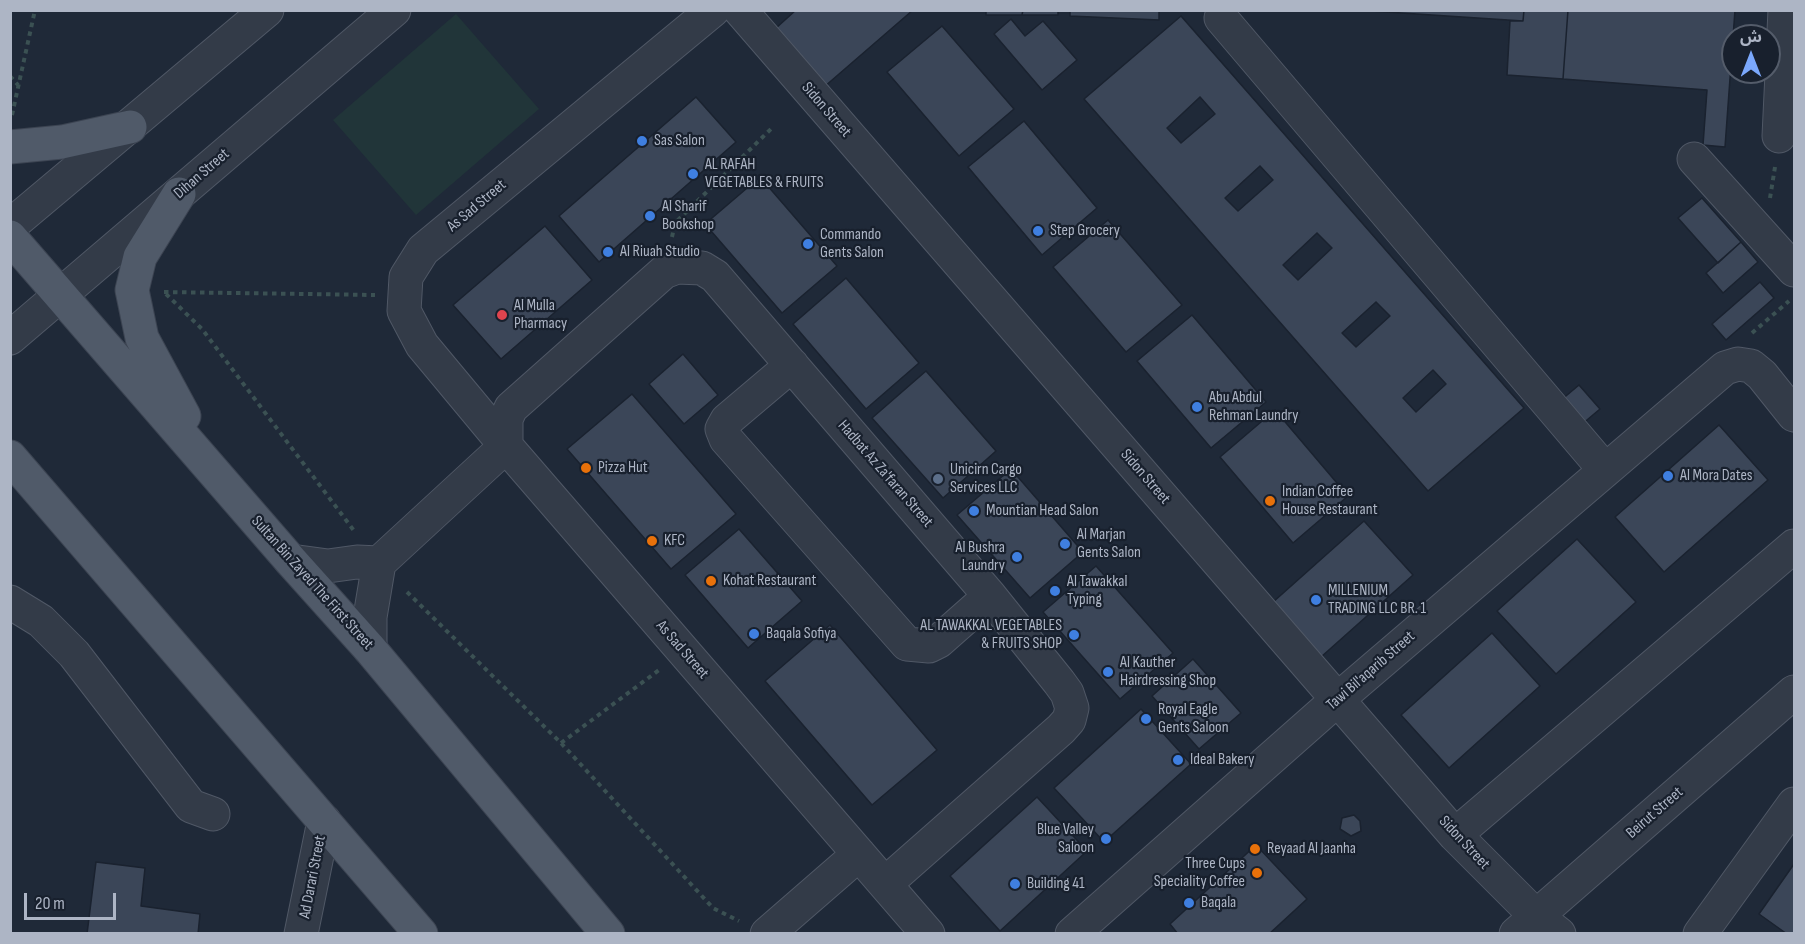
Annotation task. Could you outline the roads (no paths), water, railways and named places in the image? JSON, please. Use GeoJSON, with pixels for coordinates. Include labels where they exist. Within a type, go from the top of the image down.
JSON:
{"type":"FeatureCollection","features":[{"type":"Feature","properties":{"kind":"main road"},"geometry":{"type":"LineString","coordinates":[[10,147],[62,142],[130,127]]}},
{"type":"Feature","properties":{"kind":"main road"},"geometry":{"type":"LineString","coordinates":[[179,194],[140,257],[132,290],[142,338],[215,473]]}},
{"type":"Feature","properties":{"kind":"main road","name":"Sultan Bin Zayed The First Street"},"geometry":{"type":"LineString","coordinates":[[10,237],[370,649],[608,933]]}},
{"type":"Feature","properties":{"kind":"main road"},"geometry":{"type":"LineString","coordinates":[[10,457],[421,933]]}},
{"type":"Feature","properties":{"kind":"main road"},"geometry":{"type":"LineString","coordinates":[[10,490],[50,502]]}},
{"type":"Feature","properties":{"kind":"street"},"geometry":{"type":"LineString","coordinates":[[10,226],[267,10]]}},
{"type":"Feature","properties":{"kind":"street","name":"Dihan Street"},"geometry":{"type":"LineString","coordinates":[[10,338],[394,10]]}},
{"type":"Feature","properties":{"kind":"street","name":"As Sad Street"},"geometry":{"type":"LineString","coordinates":[[713,10],[423,250],[406,277],[404,311],[422,345],[506,446],[928,933]]}},
{"type":"Feature","properties":{"kind":"street","name":"Sidon Street"},"geometry":{"type":"LineString","coordinates":[[740,10],[1537,928]]}},
{"type":"Feature","properties":{"kind":"street"},"geometry":{"type":"LineString","coordinates":[[1779,136],[1785,10]]}},
{"type":"Feature","properties":{"kind":"street"},"geometry":{"type":"LineString","coordinates":[[1221,18],[1605,470]]}},
{"type":"Feature","properties":{"kind":"street"},"geometry":{"type":"LineString","coordinates":[[1694,159],[1794,270]]}},
{"type":"Feature","properties":{"kind":"street","name":"Hadbat Az Za'faran Street"},"geometry":{"type":"LineString","coordinates":[[506,446],[506,419],[511,408],[664,272],[677,267],[702,268],[715,276],[990,596],[1067,693],[1072,708],[1069,720],[885,884]]}},
{"type":"Feature","properties":{"kind":"street","name":"Tawi Bil'aqarib Street"},"geometry":{"type":"LineString","coordinates":[[1072,933],[1338,699],[1725,368],[1738,364],[1751,366],[1762,375],[1794,415]]}},
{"type":"Feature","properties":{"kind":"street"},"geometry":{"type":"LineString","coordinates":[[792,365],[727,420],[722,429],[726,439],[907,644],[929,646],[939,641],[990,596]]}},
{"type":"Feature","properties":{"kind":"street"},"geometry":{"type":"LineString","coordinates":[[370,649],[370,617],[379,563],[506,446]]}},
{"type":"Feature","properties":{"kind":"street"},"geometry":{"type":"LineString","coordinates":[[1455,835],[1794,546]]}},
{"type":"Feature","properties":{"kind":"street"},"geometry":{"type":"LineString","coordinates":[[291,561],[328,566],[357,562],[379,563]]}},
{"type":"Feature","properties":{"kind":"street"},"geometry":{"type":"LineString","coordinates":[[10,602],[41,621],[74,654],[191,806],[213,814]]}},
{"type":"Feature","properties":{"kind":"street","name":"Beirut Street"},"geometry":{"type":"LineString","coordinates":[[1537,928],[1794,692]]}},
{"type":"Feature","properties":{"kind":"street"},"geometry":{"type":"LineString","coordinates":[[1700,933],[1794,804]]}},
{"type":"Feature","properties":{"kind":"street","name":"Ad Darari Street"},"geometry":{"type":"LineString","coordinates":[[301,933],[324,821]]}},
{"type":"Feature","properties":{"kind":"street"},"geometry":{"type":"LineString","coordinates":[[754,928],[859,854]]}},
{"type":"Feature","properties":{"kind":"place","name":"Sas Salon"},"geometry":{"type":"Point","coordinates":[642,141]}},
{"type":"Feature","properties":{"kind":"place","name":"AL RAFAH VEGETABLES & FRUITS"},"geometry":{"type":"Point","coordinates":[693,174]}},
{"type":"Feature","properties":{"kind":"place","name":"Al Sharif Bookshop"},"geometry":{"type":"Point","coordinates":[650,216]}},
{"type":"Feature","properties":{"kind":"place","name":"Step Grocery"},"geometry":{"type":"Point","coordinates":[1038,231]}},
{"type":"Feature","properties":{"kind":"place","name":"Commando Gents Salon"},"geometry":{"type":"Point","coordinates":[808,244]}},
{"type":"Feature","properties":{"kind":"place","name":"Al Riuah Studio"},"geometry":{"type":"Point","coordinates":[608,252]}},
{"type":"Feature","properties":{"kind":"place","name":"Al Mulla Pharmacy"},"geometry":{"type":"Point","coordinates":[502,315]}},
{"type":"Feature","properties":{"kind":"place","name":"Abu Abdul Rehman Laundry"},"geometry":{"type":"Point","coordinates":[1197,407]}},
{"type":"Feature","properties":{"kind":"place","name":"Pizza Hut"},"geometry":{"type":"Point","coordinates":[586,468]}},
{"type":"Feature","properties":{"kind":"place","name":"Al Mora Dates"},"geometry":{"type":"Point","coordinates":[1668,476]}},
{"type":"Feature","properties":{"kind":"place","name":"Unicirn Cargo Services LLC"},"geometry":{"type":"Point","coordinates":[938,479]}},
{"type":"Feature","properties":{"kind":"place","name":"Indian Coffee House Restaurant"},"geometry":{"type":"Point","coordinates":[1270,501]}},
{"type":"Feature","properties":{"kind":"place","name":"Mountian Head Salon"},"geometry":{"type":"Point","coordinates":[974,511]}},
{"type":"Feature","properties":{"kind":"place","name":"KFC"},"geometry":{"type":"Point","coordinates":[652,541]}},
{"type":"Feature","properties":{"kind":"place","name":"Al Marjan Gents Salon"},"geometry":{"type":"Point","coordinates":[1065,544]}},
{"type":"Feature","properties":{"kind":"place","name":"Al Bushra Laundry"},"geometry":{"type":"Point","coordinates":[1017,557]}},
{"type":"Feature","properties":{"kind":"place","name":"Kohat Restaurant"},"geometry":{"type":"Point","coordinates":[711,581]}},
{"type":"Feature","properties":{"kind":"place","name":"Al Tawakkal Typing"},"geometry":{"type":"Point","coordinates":[1055,591]}},
{"type":"Feature","properties":{"kind":"place","name":"MILLENIUM TRADING LLC BR. 1"},"geometry":{"type":"Point","coordinates":[1316,600]}},
{"type":"Feature","properties":{"kind":"place","name":"Baqala Sofiya"},"geometry":{"type":"Point","coordinates":[754,634]}},
{"type":"Feature","properties":{"kind":"place","name":"AL TAWAKKAL VEGETABLES & FRUITS SHOP"},"geometry":{"type":"Point","coordinates":[1074,635]}},
{"type":"Feature","properties":{"kind":"place","name":"Al Kauther Hairdressing Shop"},"geometry":{"type":"Point","coordinates":[1108,672]}},
{"type":"Feature","properties":{"kind":"place","name":"Royal Eagle Gents Saloon"},"geometry":{"type":"Point","coordinates":[1146,719]}},
{"type":"Feature","properties":{"kind":"place","name":"Ideal Bakery"},"geometry":{"type":"Point","coordinates":[1178,760]}},
{"type":"Feature","properties":{"kind":"place","name":"Blue Valley Saloon"},"geometry":{"type":"Point","coordinates":[1106,839]}},
{"type":"Feature","properties":{"kind":"place","name":"Reyaad Al Jaanha"},"geometry":{"type":"Point","coordinates":[1255,849]}},
{"type":"Feature","properties":{"kind":"place","name":"Three Cups Speciality Coffee"},"geometry":{"type":"Point","coordinates":[1257,873]}},
{"type":"Feature","properties":{"kind":"place","name":"Building 41"},"geometry":{"type":"Point","coordinates":[1015,884]}},
{"type":"Feature","properties":{"kind":"place","name":"Baqala"},"geometry":{"type":"Point","coordinates":[1189,903]}}]}
